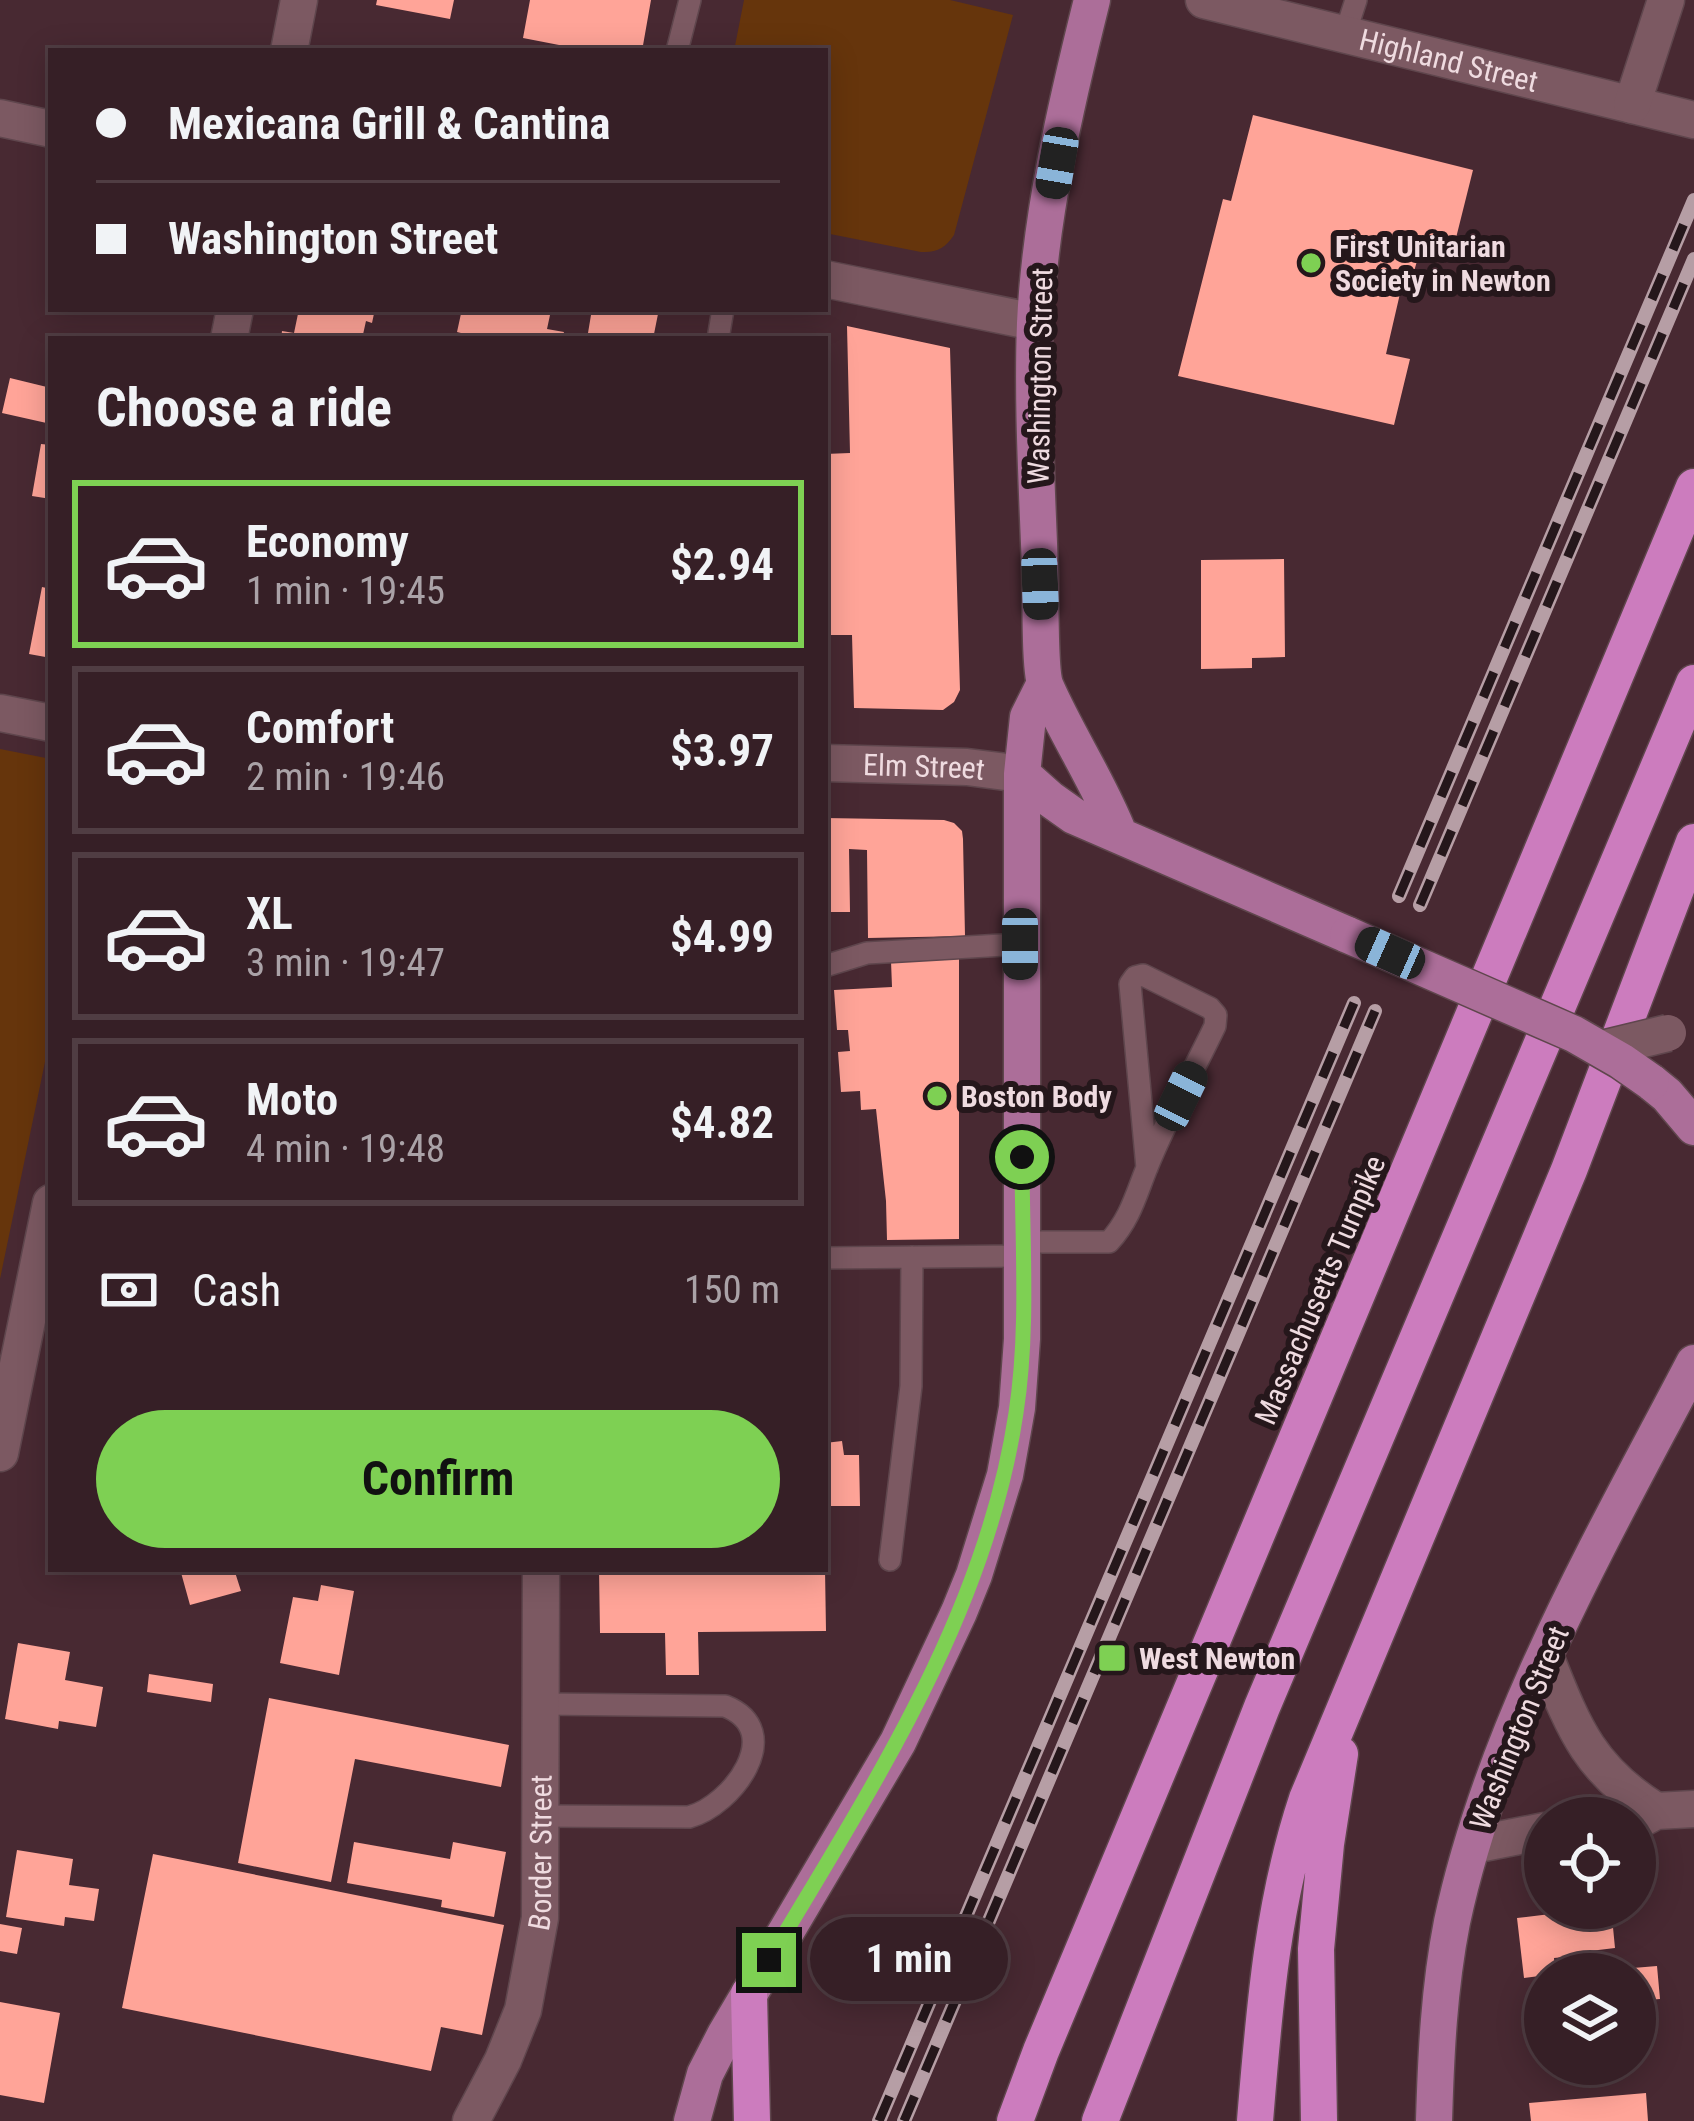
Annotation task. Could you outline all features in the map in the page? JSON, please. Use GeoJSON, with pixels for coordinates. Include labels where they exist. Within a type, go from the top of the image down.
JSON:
{"type":"FeatureCollection","features":[{"type":"Feature","properties":{"kind":"highway","name":"Massachusetts Turnpike"},"geometry":{"type":"LineString","coordinates":[[1015,2121],[1694,487]]}},
{"type":"Feature","properties":{"kind":"highway"},"geometry":{"type":"LineString","coordinates":[[1100,2121],[1289,1642],[1694,683]]}},
{"type":"Feature","properties":{"kind":"highway"},"geometry":{"type":"LineString","coordinates":[[1255,2121],[1264,2006],[1280,1896],[1307,1799],[1569,1170],[1694,842]]}},
{"type":"Feature","properties":{"kind":"highway"},"geometry":{"type":"LineString","coordinates":[[1319,2121],[1317,1926],[1350,1696]]}},
{"type":"Feature","properties":{"kind":"highway"},"geometry":{"type":"LineString","coordinates":[[749,1994],[752,2121]]}},
{"type":"Feature","properties":{"kind":"highway"},"geometry":{"type":"LineString","coordinates":[[1000,2121],[1041,2051]]}},
{"type":"Feature","properties":{"kind":"main road","name":"Washington Street"},"geometry":{"type":"LineString","coordinates":[[1092,0],[1042,247],[1034,415],[1044,685],[1119,834]]}},
{"type":"Feature","properties":{"kind":"main road","name":"Washington Street"},"geometry":{"type":"LineString","coordinates":[[692,2121],[705,2074],[908,1724],[974,1575],[1001,1491],[1017,1408],[1022,1340],[1022,775],[1028,717],[1044,685]]}},
{"type":"Feature","properties":{"kind":"main road"},"geometry":{"type":"LineString","coordinates":[[1022,775],[1061,808],[1574,1034],[1651,1082],[1694,1126]]}},
{"type":"Feature","properties":{"kind":"main road","name":"Washington Street"},"geometry":{"type":"LineString","coordinates":[[1434,2121],[1444,1970],[1473,1845],[1545,1656],[1694,1363]]}},
{"type":"Feature","properties":{"kind":"street"},"geometry":{"type":"LineString","coordinates":[[290,48],[299,0]]}},
{"type":"Feature","properties":{"kind":"street","name":"Highland Street"},"geometry":{"type":"LineString","coordinates":[[1204,0],[1351,17],[1691,119]]}},
{"type":"Feature","properties":{"kind":"street"},"geometry":{"type":"LineString","coordinates":[[1632,105],[1666,0]]}},
{"type":"Feature","properties":{"kind":"street"},"geometry":{"type":"LineString","coordinates":[[0,118],[48,128]]}},
{"type":"Feature","properties":{"kind":"street"},"geometry":{"type":"LineString","coordinates":[[828,281],[1035,322]]}},
{"type":"Feature","properties":{"kind":"street"},"geometry":{"type":"LineString","coordinates":[[0,713],[48,722]]}},
{"type":"Feature","properties":{"kind":"street","name":"Elm Street"},"geometry":{"type":"LineString","coordinates":[[828,764],[968,767],[1022,775]]}},
{"type":"Feature","properties":{"kind":"street"},"geometry":{"type":"LineString","coordinates":[[1602,1049],[1681,1033]]}},
{"type":"Feature","properties":{"kind":"street"},"geometry":{"type":"LineString","coordinates":[[0,1453],[48,1218]]}},
{"type":"Feature","properties":{"kind":"street","name":"Border Street"},"geometry":{"type":"LineString","coordinates":[[471,2121],[514,2036],[530,1982],[540,1918],[542,1572]]}},
{"type":"Feature","properties":{"kind":"street"},"geometry":{"type":"LineString","coordinates":[[1545,1656],[1585,1747],[1629,1797]]}},
{"type":"Feature","properties":{"kind":"street"},"geometry":{"type":"LineString","coordinates":[[1656,1814],[1694,1809]]}},
{"type":"Feature","properties":{"kind":"street"},"geometry":{"type":"LineString","coordinates":[[1473,1845],[1524,1835]]}},
{"type":"Feature","properties":{"kind":"lane"},"geometry":{"type":"LineString","coordinates":[[677,48],[690,0]]}},
{"type":"Feature","properties":{"kind":"lane"},"geometry":{"type":"LineString","coordinates":[[828,965],[867,952],[1020,944]]}},
{"type":"Feature","properties":{"kind":"lane"},"geometry":{"type":"LineString","coordinates":[[828,1258],[912,1257],[1109,1242],[1125,1225],[1215,1026],[1216,1015],[1210,1008],[1143,975],[1130,984],[1147,1168]]}},
{"type":"Feature","properties":{"kind":"lane"},"geometry":{"type":"LineString","coordinates":[[890,1560],[911,1386],[912,1257]]}},
{"type":"Feature","properties":{"kind":"lane"},"geometry":{"type":"LineString","coordinates":[[541,1704],[725,1706],[750,1724],[754,1743],[748,1764],[732,1788],[699,1815],[542,1816]]}},
{"type":"Feature","properties":{"kind":"shaded area"},"geometry":{"type":"Polygon","coordinates":[[[744,0],[950,0],[1013,15],[954,235],[944,246],[921,252],[828,234],[828,48],[735,48],[744,0]]]}},
{"type":"Feature","properties":{"kind":"shaded area"},"geometry":{"type":"Polygon","coordinates":[[[0,749],[48,758],[48,1047],[0,1279],[0,749]]]}},
{"type":"Feature","properties":{"kind":"building"},"geometry":{"type":"Polygon","coordinates":[[[377,0],[454,0],[450,19],[376,5],[377,0]]]}},
{"type":"Feature","properties":{"kind":"building"},"geometry":{"type":"Polygon","coordinates":[[[530,0],[651,0],[643,48],[575,48],[523,38],[530,0]]]}},
{"type":"Feature","properties":{"kind":"building","name":"First Unitarian Society in Newton"},"geometry":{"type":"Polygon","coordinates":[[[1253,115],[1473,170],[1452,254],[1421,247],[1413,275],[1405,272],[1386,354],[1410,359],[1394,425],[1178,376],[1223,199],[1231,201],[1253,115]]]}},
{"type":"Feature","properties":{"kind":"building"},"geometry":{"type":"Polygon","coordinates":[[[298,312],[374,312],[363,336],[281,336],[282,331],[294,333],[298,312]]]}},
{"type":"Feature","properties":{"kind":"building"},"geometry":{"type":"Polygon","coordinates":[[[461,312],[541,312],[550,315],[547,329],[564,332],[563,336],[469,336],[457,332],[461,312]]]}},
{"type":"Feature","properties":{"kind":"building"},"geometry":{"type":"Polygon","coordinates":[[[592,312],[658,312],[654,336],[588,336],[592,312]]]}},
{"type":"Feature","properties":{"kind":"building"},"geometry":{"type":"Polygon","coordinates":[[[847,326],[950,348],[960,690],[943,710],[854,708],[852,635],[828,635],[828,454],[850,453],[847,326]]]}},
{"type":"Feature","properties":{"kind":"building"},"geometry":{"type":"Polygon","coordinates":[[[10,378],[48,387],[48,423],[2,413],[10,378]]]}},
{"type":"Feature","properties":{"kind":"building"},"geometry":{"type":"Polygon","coordinates":[[[41,444],[48,445],[48,499],[32,496],[41,444]]]}},
{"type":"Feature","properties":{"kind":"building"},"geometry":{"type":"Polygon","coordinates":[[[1284,559],[1285,657],[1252,658],[1252,668],[1201,669],[1201,560],[1284,559]]]}},
{"type":"Feature","properties":{"kind":"building"},"geometry":{"type":"Polygon","coordinates":[[[42,587],[48,588],[48,657],[29,654],[42,587]]]}},
{"type":"Feature","properties":{"kind":"building"},"geometry":{"type":"Polygon","coordinates":[[[828,818],[944,820],[962,831],[965,936],[868,938],[867,850],[849,849],[850,912],[828,912],[828,818]]]}},
{"type":"Feature","properties":{"kind":"building"},"geometry":{"type":"Polygon","coordinates":[[[959,959],[959,1239],[887,1240],[876,1109],[861,1110],[860,1091],[841,1092],[838,1052],[850,1051],[848,1030],[837,1030],[834,990],[892,987],[891,961],[959,959]]]}},
{"type":"Feature","properties":{"kind":"building"},"geometry":{"type":"Polygon","coordinates":[[[842,1441],[844,1455],[859,1455],[860,1506],[828,1506],[828,1443],[842,1441]]]}},
{"type":"Feature","properties":{"kind":"building"},"geometry":{"type":"Polygon","coordinates":[[[181,1572],[235,1572],[241,1591],[190,1605],[181,1572]]]}},
{"type":"Feature","properties":{"kind":"building"},"geometry":{"type":"Polygon","coordinates":[[[599,1572],[825,1572],[826,1631],[698,1632],[699,1675],[666,1675],[665,1633],[600,1633],[599,1572]]]}},
{"type":"Feature","properties":{"kind":"building"},"geometry":{"type":"Polygon","coordinates":[[[321,1585],[354,1591],[339,1675],[280,1663],[293,1597],[318,1601],[321,1585]]]}},
{"type":"Feature","properties":{"kind":"building"},"geometry":{"type":"Polygon","coordinates":[[[18,1643],[70,1652],[65,1680],[103,1687],[96,1727],[59,1721],[58,1729],[5,1719],[18,1643]]]}},
{"type":"Feature","properties":{"kind":"building"},"geometry":{"type":"Polygon","coordinates":[[[149,1674],[213,1684],[211,1702],[147,1692],[149,1674]]]}},
{"type":"Feature","properties":{"kind":"building"},"geometry":{"type":"Polygon","coordinates":[[[269,1698],[509,1745],[501,1787],[355,1759],[331,1882],[238,1863],[269,1698]]]}},
{"type":"Feature","properties":{"kind":"building"},"geometry":{"type":"Polygon","coordinates":[[[354,1842],[450,1859],[453,1842],[506,1852],[494,1917],[441,1907],[442,1900],[347,1883],[354,1842]]]}},
{"type":"Feature","properties":{"kind":"building"},"geometry":{"type":"Polygon","coordinates":[[[17,1850],[73,1859],[69,1885],[99,1889],[94,1921],[65,1917],[64,1926],[6,1917],[17,1850]]]}},
{"type":"Feature","properties":{"kind":"building"},"geometry":{"type":"Polygon","coordinates":[[[153,1854],[504,1925],[482,2035],[441,2027],[431,2071],[122,2008],[153,1854]]]}},
{"type":"Feature","properties":{"kind":"building"},"geometry":{"type":"Polygon","coordinates":[[[1524,1917],[1524,1929],[1613,1929],[1615,1948],[1590,1953],[1524,1953],[1524,1978],[1517,1918],[1524,1917]]]}},
{"type":"Feature","properties":{"kind":"building"},"geometry":{"type":"Polygon","coordinates":[[[0,1924],[22,1928],[17,1954],[0,1951],[0,1924]]]}},
{"type":"Feature","properties":{"kind":"building"},"geometry":{"type":"Polygon","coordinates":[[[0,2002],[60,2013],[44,2103],[0,2095],[0,2002]]]}},
{"type":"Feature","properties":{"kind":"building"},"geometry":{"type":"Polygon","coordinates":[[[1646,2093],[1648,2121],[1531,2121],[1529,2103],[1646,2093]]]}},
{"type":"Feature","properties":{"kind":"railway"},"geometry":{"type":"LineString","coordinates":[[1399,896],[1694,200]]}},
{"type":"Feature","properties":{"kind":"railway"},"geometry":{"type":"LineString","coordinates":[[1420,905],[1694,259]]}},
{"type":"Feature","properties":{"kind":"railway"},"geometry":{"type":"LineString","coordinates":[[879,2121],[1354,1003]]}},
{"type":"Feature","properties":{"kind":"railway"},"geometry":{"type":"LineString","coordinates":[[904,2121],[1375,1011]]}},
{"type":"Feature","properties":{"kind":"place","name":"First Unitarian Society in Newton"},"geometry":{"type":"Point","coordinates":[1311,263]}},
{"type":"Feature","properties":{"kind":"place","name":"Boston Body"},"geometry":{"type":"Point","coordinates":[937,1096]}},
{"type":"Feature","properties":{"kind":"place","name":"West Newton"},"geometry":{"type":"Point","coordinates":[1112,1658]}},
{"type":"Feature","properties":{"kind":"route"},"geometry":{"type":"LineString","coordinates":[[769,1960],[908,1724],[974,1575],[996,1508],[1021,1373],[1022,1157]]}}]}
